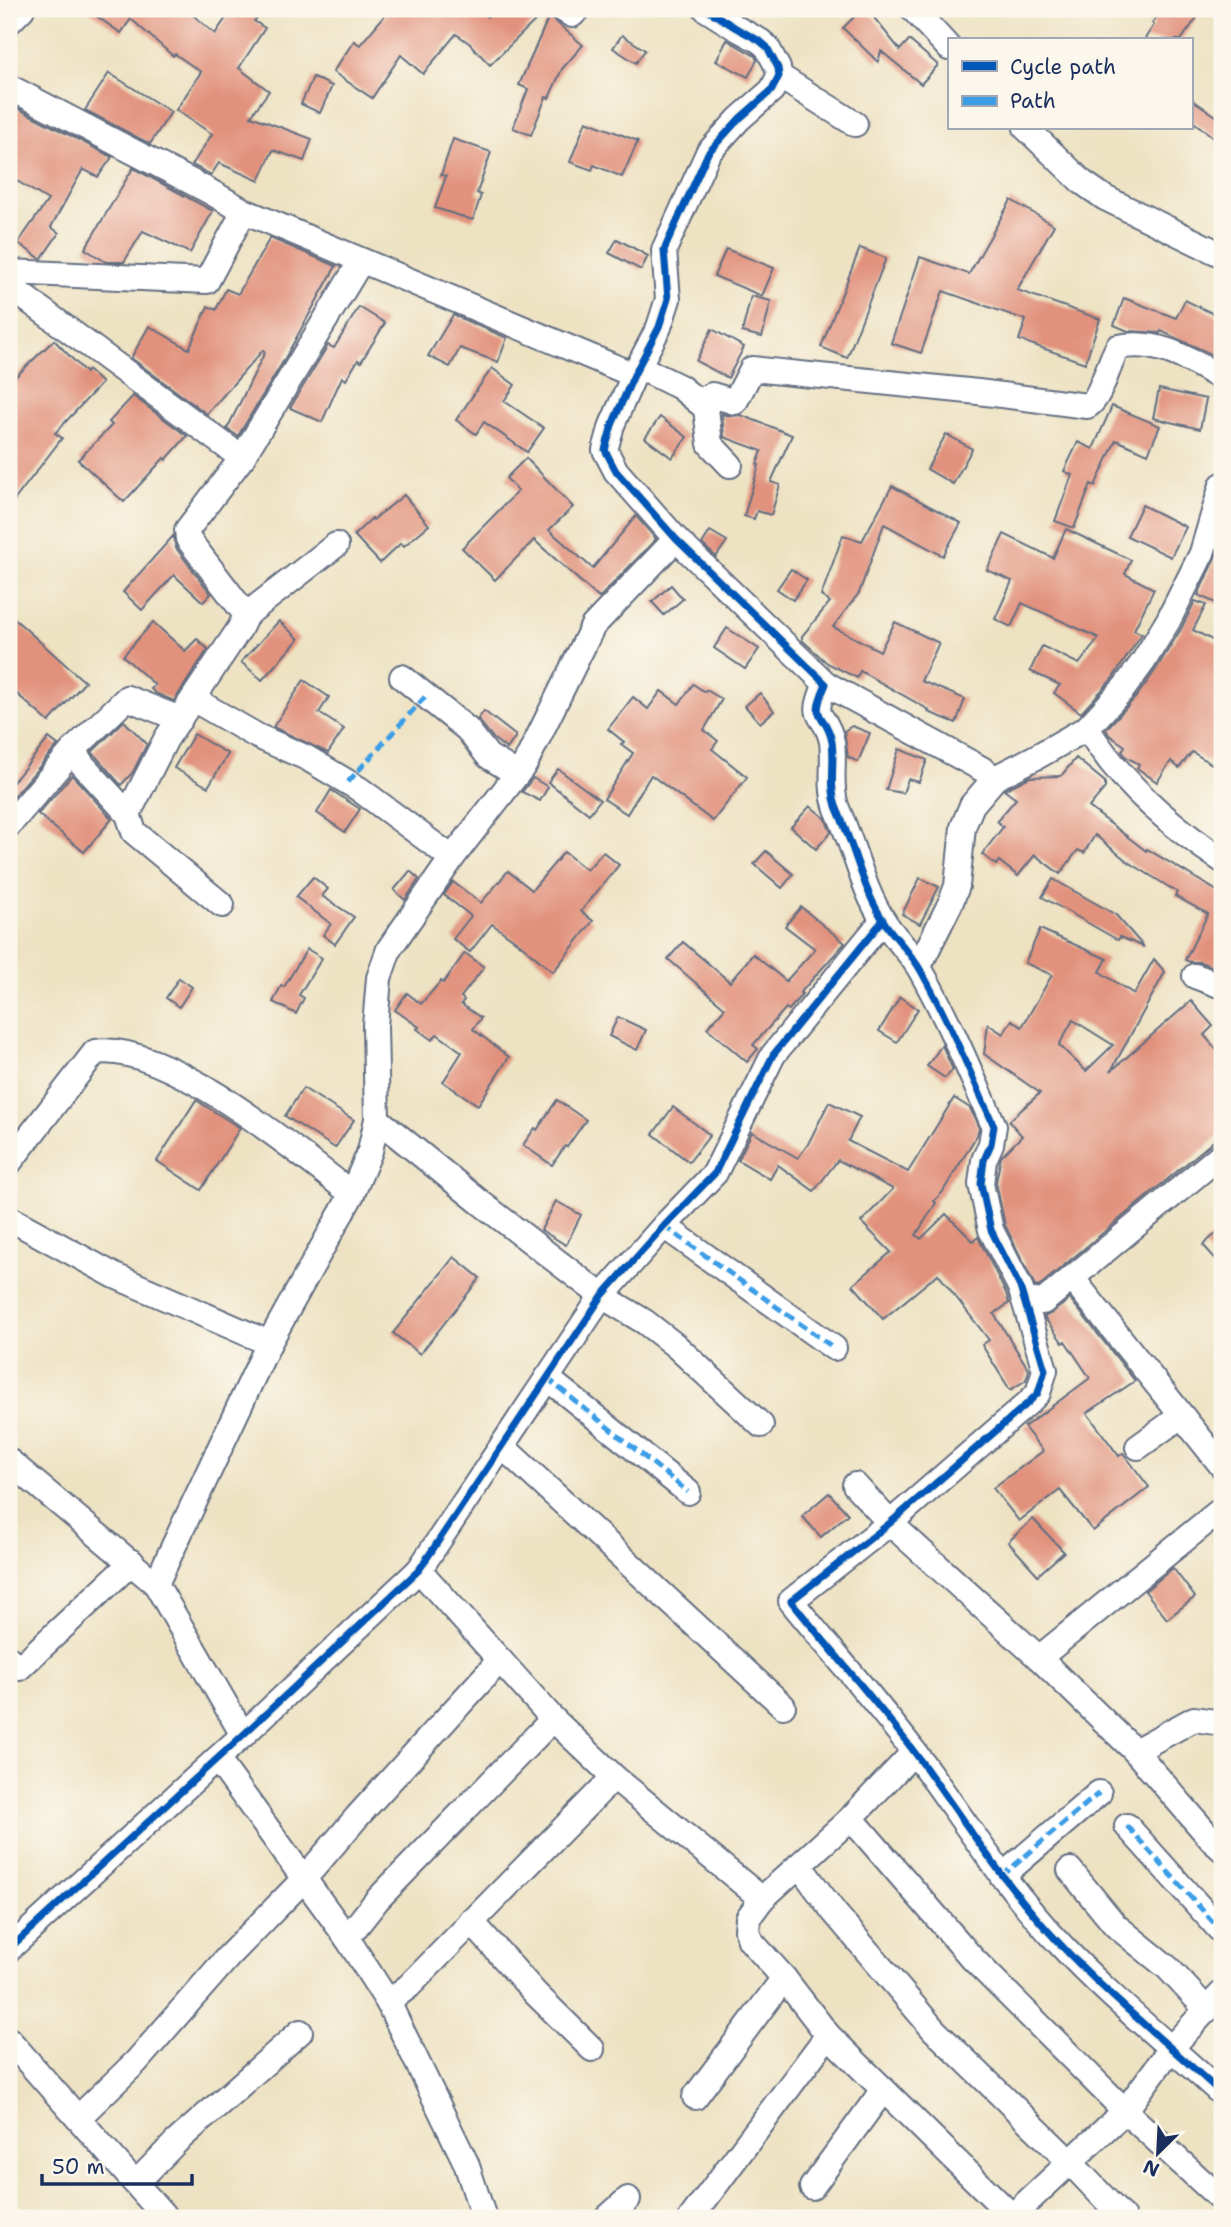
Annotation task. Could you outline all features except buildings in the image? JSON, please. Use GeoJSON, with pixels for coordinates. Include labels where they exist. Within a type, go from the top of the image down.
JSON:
{"type":"FeatureCollection","features":[{"type":"Feature","properties":{"kind":"street"},"geometry":{"type":"LineString","coordinates":[[9,22],[22,9]]}},
{"type":"Feature","properties":{"kind":"street"},"geometry":{"type":"LineString","coordinates":[[562,9],[572,15],[578,9]]}},
{"type":"Feature","properties":{"kind":"street"},"geometry":{"type":"LineString","coordinates":[[706,9],[767,47],[778,68],[779,76],[772,90],[739,119],[708,153],[664,250],[668,299],[659,327],[612,425],[605,450],[616,471],[676,539],[826,684],[995,778]]}},
{"type":"Feature","properties":{"kind":"street"},"geometry":{"type":"LineString","coordinates":[[913,9],[948,47]]}},
{"type":"Feature","properties":{"kind":"street"},"geometry":{"type":"LineString","coordinates":[[779,76],[855,124]]}},
{"type":"Feature","properties":{"kind":"street"},"geometry":{"type":"LineString","coordinates":[[9,87],[244,211],[360,261],[680,387],[706,408],[710,444],[730,465]]}},
{"type":"Feature","properties":{"kind":"street"},"geometry":{"type":"LineString","coordinates":[[1028,130],[1082,182],[1105,198],[1222,255]]}},
{"type":"Feature","properties":{"kind":"street"},"geometry":{"type":"LineString","coordinates":[[9,272],[207,281],[244,211]]}},
{"type":"Feature","properties":{"kind":"street"},"geometry":{"type":"LineString","coordinates":[[246,615],[187,539],[186,534],[242,458],[360,261]]}},
{"type":"Feature","properties":{"kind":"street"},"geometry":{"type":"LineString","coordinates":[[9,286],[242,458]]}},
{"type":"Feature","properties":{"kind":"street"},"geometry":{"type":"LineString","coordinates":[[698,401],[712,395],[735,402],[752,369],[1087,406],[1095,401],[1118,347],[1145,344],[1164,349],[1222,378]]}},
{"type":"Feature","properties":{"kind":"street"},"geometry":{"type":"LineString","coordinates":[[919,966],[957,886],[963,827],[972,805],[995,778],[1087,728],[1124,688],[1168,621],[1202,553],[1222,485]]}},
{"type":"Feature","properties":{"kind":"street"},"geometry":{"type":"LineString","coordinates":[[156,1584],[269,1343],[352,1194],[370,1151],[377,1119],[375,1026],[379,978],[389,949],[452,858],[525,764],[593,626],[676,539]]}},
{"type":"Feature","properties":{"kind":"street"},"geometry":{"type":"LineString","coordinates":[[128,814],[166,739],[246,615],[336,545]]}},
{"type":"Feature","properties":{"kind":"street"},"geometry":{"type":"LineString","coordinates":[[402,677],[467,729],[488,756],[517,774]]}},
{"type":"Feature","properties":{"kind":"street"},"geometry":{"type":"LineString","coordinates":[[826,684],[817,708],[818,715],[828,727],[831,736],[832,786],[836,805],[868,893],[883,920],[919,966],[936,997],[994,1126],[991,1144],[984,1160],[981,1184],[991,1230],[1020,1287],[1045,1370],[1038,1393],[1028,1403],[890,1523],[791,1601],[914,1752],[1002,1876],[1059,1943],[1122,2005],[1222,2094]]}},
{"type":"Feature","properties":{"kind":"street"},"geometry":{"type":"LineString","coordinates":[[9,825],[73,750],[127,698],[186,709],[307,758],[359,789],[452,858]]}},
{"type":"Feature","properties":{"kind":"street"},"geometry":{"type":"LineString","coordinates":[[1087,728],[1103,754],[1155,809],[1184,835],[1222,860]]}},
{"type":"Feature","properties":{"kind":"street"},"geometry":{"type":"LineString","coordinates":[[73,750],[82,764],[128,814],[134,832],[222,905]]}},
{"type":"Feature","properties":{"kind":"street"},"geometry":{"type":"LineString","coordinates":[[9,1949],[419,1570],[602,1296],[715,1173],[773,1055],[883,920]]}},
{"type":"Feature","properties":{"kind":"street"},"geometry":{"type":"LineString","coordinates":[[1195,976],[1222,986]]}},
{"type":"Feature","properties":{"kind":"street"},"geometry":{"type":"LineString","coordinates":[[9,1163],[95,1052],[110,1049],[139,1055],[212,1091],[275,1134],[352,1194]]}},
{"type":"Feature","properties":{"kind":"street"},"geometry":{"type":"LineString","coordinates":[[377,1119],[602,1296],[645,1322],[676,1346],[761,1425]]}},
{"type":"Feature","properties":{"kind":"street"},"geometry":{"type":"LineString","coordinates":[[1024,1300],[1043,1302],[1222,1154]]}},
{"type":"Feature","properties":{"kind":"street"},"geometry":{"type":"LineString","coordinates":[[9,1218],[115,1276],[269,1343]]}},
{"type":"Feature","properties":{"kind":"street"},"geometry":{"type":"LineString","coordinates":[[664,1226],[834,1348]]}},
{"type":"Feature","properties":{"kind":"street"},"geometry":{"type":"LineString","coordinates":[[1072,1278],[1222,1466]]}},
{"type":"Feature","properties":{"kind":"street"},"geometry":{"type":"LineString","coordinates":[[547,1378],[688,1492]]}},
{"type":"Feature","properties":{"kind":"street"},"geometry":{"type":"LineString","coordinates":[[1138,1447],[1181,1416]]}},
{"type":"Feature","properties":{"kind":"street"},"geometry":{"type":"LineString","coordinates":[[502,1446],[783,1706]]}},
{"type":"Feature","properties":{"kind":"street"},"geometry":{"type":"LineString","coordinates":[[9,1461],[156,1584],[243,1735]]}},
{"type":"Feature","properties":{"kind":"street"},"geometry":{"type":"LineString","coordinates":[[855,1485],[890,1523],[1040,1658],[1135,1751],[1219,1841]]}},
{"type":"Feature","properties":{"kind":"street"},"geometry":{"type":"LineString","coordinates":[[1040,1658],[1222,1509]]}},
{"type":"Feature","properties":{"kind":"street"},"geometry":{"type":"LineString","coordinates":[[9,1659],[19,1668],[132,1562]]}},
{"type":"Feature","properties":{"kind":"street"},"geometry":{"type":"LineString","coordinates":[[419,1570],[553,1719],[614,1777],[762,1899]]}},
{"type":"Feature","properties":{"kind":"street"},"geometry":{"type":"LineString","coordinates":[[78,2118],[136,2062],[228,1956],[304,1879],[499,1660]]}},
{"type":"Feature","properties":{"kind":"street"},"geometry":{"type":"LineString","coordinates":[[347,1938],[377,1900],[553,1719]]}},
{"type":"Feature","properties":{"kind":"street"},"geometry":{"type":"LineString","coordinates":[[1135,1751],[1194,1719],[1222,1723]]}},
{"type":"Feature","properties":{"kind":"street"},"geometry":{"type":"LineString","coordinates":[[914,1752],[851,1818],[762,1899],[748,1918],[747,1930],[750,1940],[784,1978],[828,2035],[1012,2217],[1125,2111],[1172,2047],[1214,2001],[1115,1925],[1070,1870]]}},
{"type":"Feature","properties":{"kind":"street"},"geometry":{"type":"LineString","coordinates":[[217,1759],[347,1938],[387,2002],[467,2163],[484,2218]]}},
{"type":"Feature","properties":{"kind":"street"},"geometry":{"type":"LineString","coordinates":[[387,2002],[409,1986],[614,1777]]}},
{"type":"Feature","properties":{"kind":"street"},"geometry":{"type":"LineString","coordinates":[[1002,1876],[1099,1793]]}},
{"type":"Feature","properties":{"kind":"street"},"geometry":{"type":"LineString","coordinates":[[851,1818],[972,1958],[1125,2111],[1222,2200]]}},
{"type":"Feature","properties":{"kind":"street"},"geometry":{"type":"LineString","coordinates":[[1127,1826],[1222,1933]]}},
{"type":"Feature","properties":{"kind":"street"},"geometry":{"type":"LineString","coordinates":[[799,1865],[834,1912],[934,2030],[1071,2163],[1123,2218]]}},
{"type":"Feature","properties":{"kind":"street"},"geometry":{"type":"LineString","coordinates":[[471,1921],[535,1993],[592,2049]]}},
{"type":"Feature","properties":{"kind":"street"},"geometry":{"type":"LineString","coordinates":[[695,2097],[784,1978]]}},
{"type":"Feature","properties":{"kind":"street"},"geometry":{"type":"LineString","coordinates":[[136,2183],[176,2142],[300,2032]]}},
{"type":"Feature","properties":{"kind":"street"},"geometry":{"type":"LineString","coordinates":[[691,2218],[828,2035]]}},
{"type":"Feature","properties":{"kind":"street"},"geometry":{"type":"LineString","coordinates":[[9,2040],[166,2218]]}},
{"type":"Feature","properties":{"kind":"street"},"geometry":{"type":"LineString","coordinates":[[812,2187],[883,2090]]}},
{"type":"Feature","properties":{"kind":"street"},"geometry":{"type":"LineString","coordinates":[[607,2218],[628,2199]]}},
{"type":"Feature","properties":{"kind":"marked path"},"geometry":{"type":"LineString","coordinates":[[348,782],[425,697]]}},
{"type":"Feature","properties":{"kind":"marked path"},"geometry":{"type":"LineString","coordinates":[[664,1226],[834,1348]]}},
{"type":"Feature","properties":{"kind":"marked path"},"geometry":{"type":"LineString","coordinates":[[547,1378],[688,1492]]}},
{"type":"Feature","properties":{"kind":"marked path"},"geometry":{"type":"LineString","coordinates":[[1002,1876],[1099,1793]]}},
{"type":"Feature","properties":{"kind":"marked path"},"geometry":{"type":"LineString","coordinates":[[1127,1826],[1222,1932]]}},
{"type":"Feature","properties":{"kind":"cycle path"},"geometry":{"type":"LineString","coordinates":[[706,9],[767,47],[778,68],[779,76],[772,90],[739,119],[708,153],[664,250],[668,299],[659,327],[612,425],[605,450],[616,471],[676,539],[826,684],[818,711],[832,742],[836,806],[871,898],[887,927],[917,964],[994,1126],[991,1144],[984,1160],[981,1184],[991,1230],[1020,1287],[1045,1370],[1038,1393],[1028,1403],[890,1523],[791,1601],[915,1753],[1039,1921],[1098,1982],[1222,2094]]}},
{"type":"Feature","properties":{"kind":"cycle path"},"geometry":{"type":"LineString","coordinates":[[9,1949],[419,1570],[602,1296],[715,1173],[773,1055],[883,920]]}}]}
